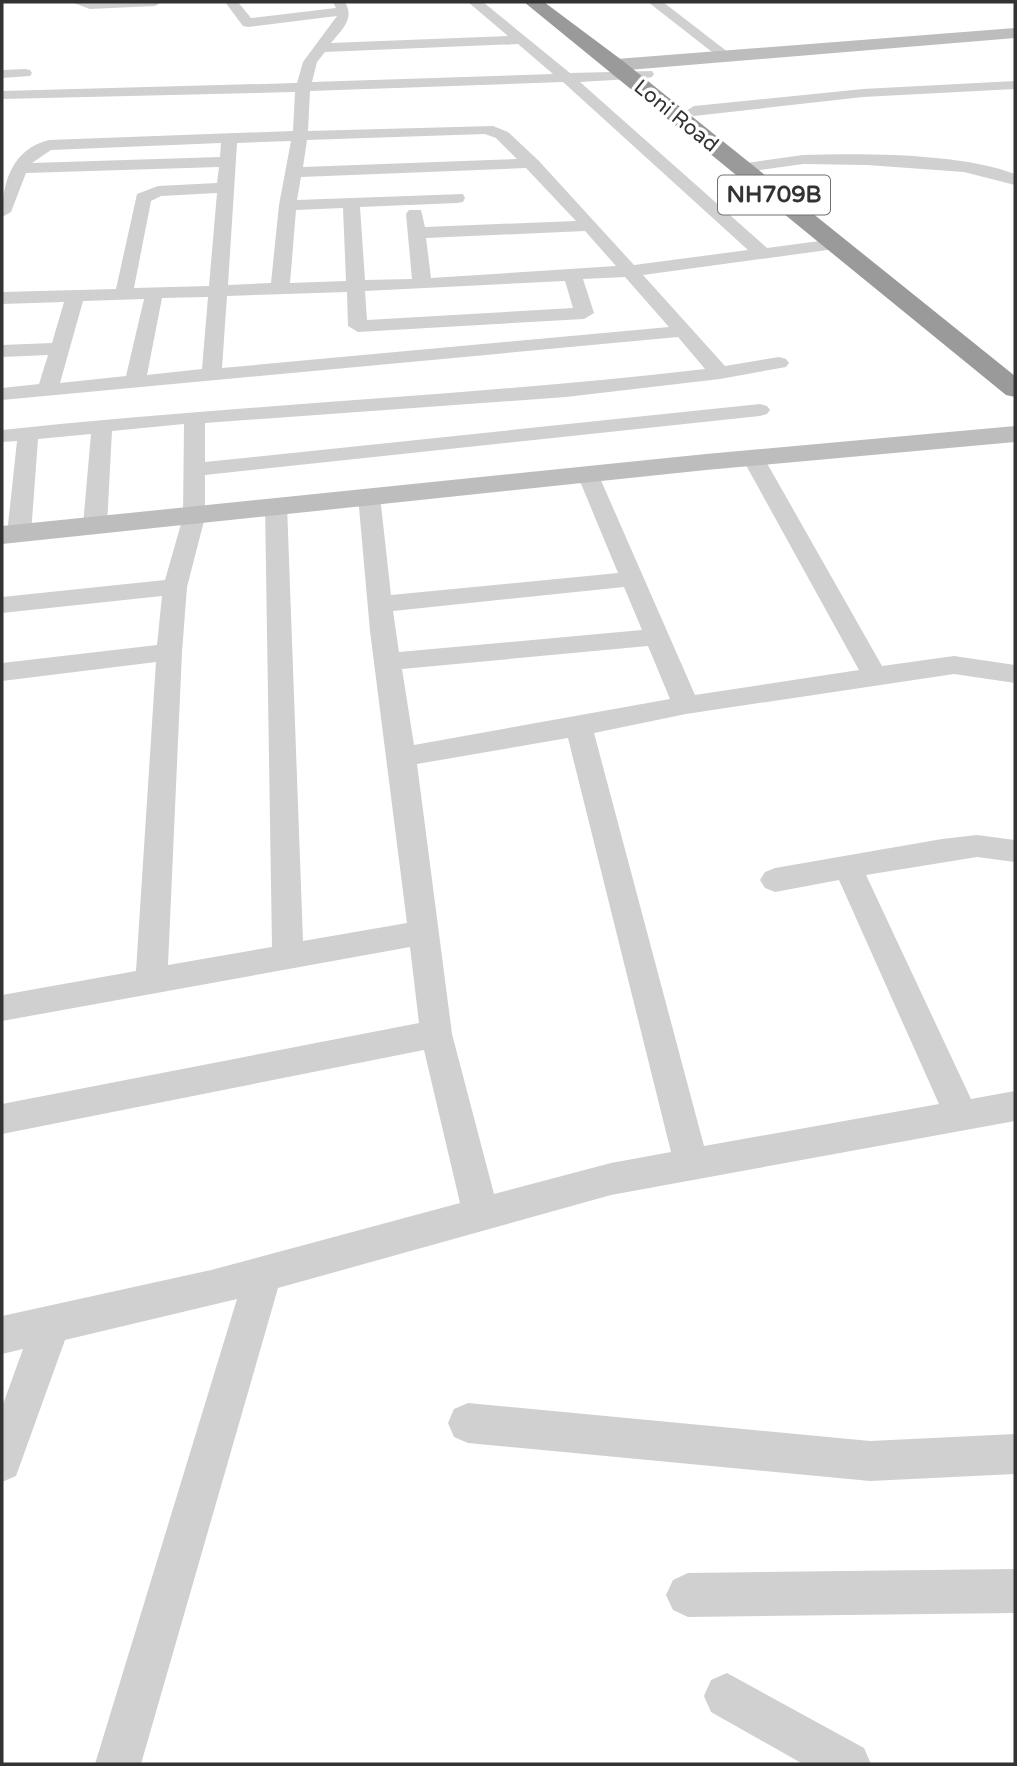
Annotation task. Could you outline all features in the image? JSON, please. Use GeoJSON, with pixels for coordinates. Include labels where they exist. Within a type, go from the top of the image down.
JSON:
{"type":"FeatureCollection","features":[{"type":"Feature","properties":{"kind":"highway","name":"Loni Road"},"geometry":{"type":"LineString","coordinates":[[533,2],[694,111],[864,242],[1015,369]]}},
{"type":"Feature","properties":{"kind":"highway","name":"Loni Road"},"geometry":{"type":"LineString","coordinates":[[555,2],[739,168],[1015,388]]}},
{"type":"Feature","properties":{"kind":"street"},"geometry":{"type":"LineString","coordinates":[[78,2],[90,5],[155,2]]}},
{"type":"Feature","properties":{"kind":"street"},"geometry":{"type":"LineString","coordinates":[[231,2],[248,23],[342,6],[343,18],[310,62],[303,88],[300,137],[288,205],[280,289]]}},
{"type":"Feature","properties":{"kind":"street"},"geometry":{"type":"LineString","coordinates":[[475,2],[567,78],[762,254]]}},
{"type":"Feature","properties":{"kind":"street"},"geometry":{"type":"LineString","coordinates":[[655,2],[726,56]]}},
{"type":"Feature","properties":{"kind":"street"},"geometry":{"type":"LineString","coordinates":[[2,95],[567,78],[726,56],[1015,33]]}},
{"type":"Feature","properties":{"kind":"street"},"geometry":{"type":"LineString","coordinates":[[320,48],[522,40]]}},
{"type":"Feature","properties":{"kind":"street"},"geometry":{"type":"LineString","coordinates":[[2,74],[25,74]]}},
{"type":"Feature","properties":{"kind":"street"},"geometry":{"type":"LineString","coordinates":[[694,111],[876,92],[1015,85]]}},
{"type":"Feature","properties":{"kind":"street"},"geometry":{"type":"LineString","coordinates":[[2,212],[32,150],[49,145],[487,129],[502,135],[532,163],[720,373]]}},
{"type":"Feature","properties":{"kind":"street"},"geometry":{"type":"LineString","coordinates":[[212,373],[229,139]]}},
{"type":"Feature","properties":{"kind":"street"},"geometry":{"type":"LineString","coordinates":[[739,168],[809,158],[847,158],[974,167],[1015,180]]}},
{"type":"Feature","properties":{"kind":"street"},"geometry":{"type":"LineString","coordinates":[[21,168],[228,162]]}},
{"type":"Feature","properties":{"kind":"street"},"geometry":{"type":"LineString","coordinates":[[294,172],[532,163]]}},
{"type":"Feature","properties":{"kind":"street"},"geometry":{"type":"LineString","coordinates":[[124,294],[143,198],[158,191],[227,188]]}},
{"type":"Feature","properties":{"kind":"street"},"geometry":{"type":"LineString","coordinates":[[288,205],[457,198]]}},
{"type":"Feature","properties":{"kind":"street"},"geometry":{"type":"LineString","coordinates":[[414,200],[422,284]]}},
{"type":"Feature","properties":{"kind":"street"},"geometry":{"type":"LineString","coordinates":[[351,202],[358,326],[584,313],[573,275]]}},
{"type":"Feature","properties":{"kind":"street"},"geometry":{"type":"LineString","coordinates":[[418,233],[591,226]]}},
{"type":"Feature","properties":{"kind":"street"},"geometry":{"type":"LineString","coordinates":[[2,298],[422,284],[573,275],[631,271],[835,244]]}},
{"type":"Feature","properties":{"kind":"street"},"geometry":{"type":"LineString","coordinates":[[135,381],[154,294]]}},
{"type":"Feature","properties":{"kind":"street"},"geometry":{"type":"LineString","coordinates":[[48,389],[75,296]]}},
{"type":"Feature","properties":{"kind":"street"},"geometry":{"type":"LineString","coordinates":[[2,394],[685,331]]}},
{"type":"Feature","properties":{"kind":"street"},"geometry":{"type":"LineString","coordinates":[[2,351],[60,348]]}},
{"type":"Feature","properties":{"kind":"street"},"geometry":{"type":"LineString","coordinates":[[2,436],[195,417],[566,391],[720,373],[779,363]]}},
{"type":"Feature","properties":{"kind":"street"},"geometry":{"type":"LineString","coordinates":[[195,470],[760,410]]}},
{"type":"Feature","properties":{"kind":"street"},"geometry":{"type":"LineString","coordinates":[[151,981],[174,587],[194,517],[195,417]]}},
{"type":"Feature","properties":{"kind":"street"},"geometry":{"type":"LineString","coordinates":[[95,525],[102,427]]}},
{"type":"Feature","properties":{"kind":"street"},"geometry":{"type":"LineString","coordinates":[[28,433],[10,535],[753,457],[1015,434]]}},
{"type":"Feature","properties":{"kind":"street"},"geometry":{"type":"LineString","coordinates":[[753,457],[874,676]]}},
{"type":"Feature","properties":{"kind":"street"},"geometry":{"type":"LineString","coordinates":[[588,474],[686,705]]}},
{"type":"Feature","properties":{"kind":"street"},"geometry":{"type":"LineString","coordinates":[[369,496],[380,604],[436,1034],[481,1214]]}},
{"type":"Feature","properties":{"kind":"street"},"geometry":{"type":"LineString","coordinates":[[276,505],[288,957]]}},
{"type":"Feature","properties":{"kind":"street"},"geometry":{"type":"LineString","coordinates":[[380,604],[633,579]]}},
{"type":"Feature","properties":{"kind":"street"},"geometry":{"type":"LineString","coordinates":[[2,606],[174,587]]}},
{"type":"Feature","properties":{"kind":"street"},"geometry":{"type":"LineString","coordinates":[[388,662],[658,637]]}},
{"type":"Feature","properties":{"kind":"street"},"geometry":{"type":"LineString","coordinates":[[2,672],[169,652]]}},
{"type":"Feature","properties":{"kind":"street"},"geometry":{"type":"LineString","coordinates":[[402,757],[579,727],[686,705],[954,665],[1015,674]]}},
{"type":"Feature","properties":{"kind":"street"},"geometry":{"type":"LineString","coordinates":[[579,727],[692,1166]]}},
{"type":"Feature","properties":{"kind":"street"},"geometry":{"type":"LineString","coordinates":[[775,880],[977,846],[1015,851]]}},
{"type":"Feature","properties":{"kind":"street"},"geometry":{"type":"LineString","coordinates":[[848,867],[962,1117]]}},
{"type":"Feature","properties":{"kind":"street"},"geometry":{"type":"LineString","coordinates":[[2,1008],[424,932]]}},
{"type":"Feature","properties":{"kind":"street"},"geometry":{"type":"LineString","coordinates":[[2,1119],[436,1034]]}},
{"type":"Feature","properties":{"kind":"street"},"geometry":{"type":"LineString","coordinates":[[2,1335],[263,1274],[611,1180],[962,1117],[1014,1112]]}},
{"type":"Feature","properties":{"kind":"street"},"geometry":{"type":"LineString","coordinates":[[118,1764],[263,1274]]}},
{"type":"Feature","properties":{"kind":"street"},"geometry":{"type":"LineString","coordinates":[[2,1462],[51,1325]]}},
{"type":"Feature","properties":{"kind":"street"},"geometry":{"type":"LineString","coordinates":[[468,1423],[870,1461],[1015,1454]]}},
{"type":"Feature","properties":{"kind":"street"},"geometry":{"type":"LineString","coordinates":[[688,1595],[1015,1591]]}},
{"type":"Feature","properties":{"kind":"street"},"geometry":{"type":"LineString","coordinates":[[727,1696],[848,1764]]}}]}
